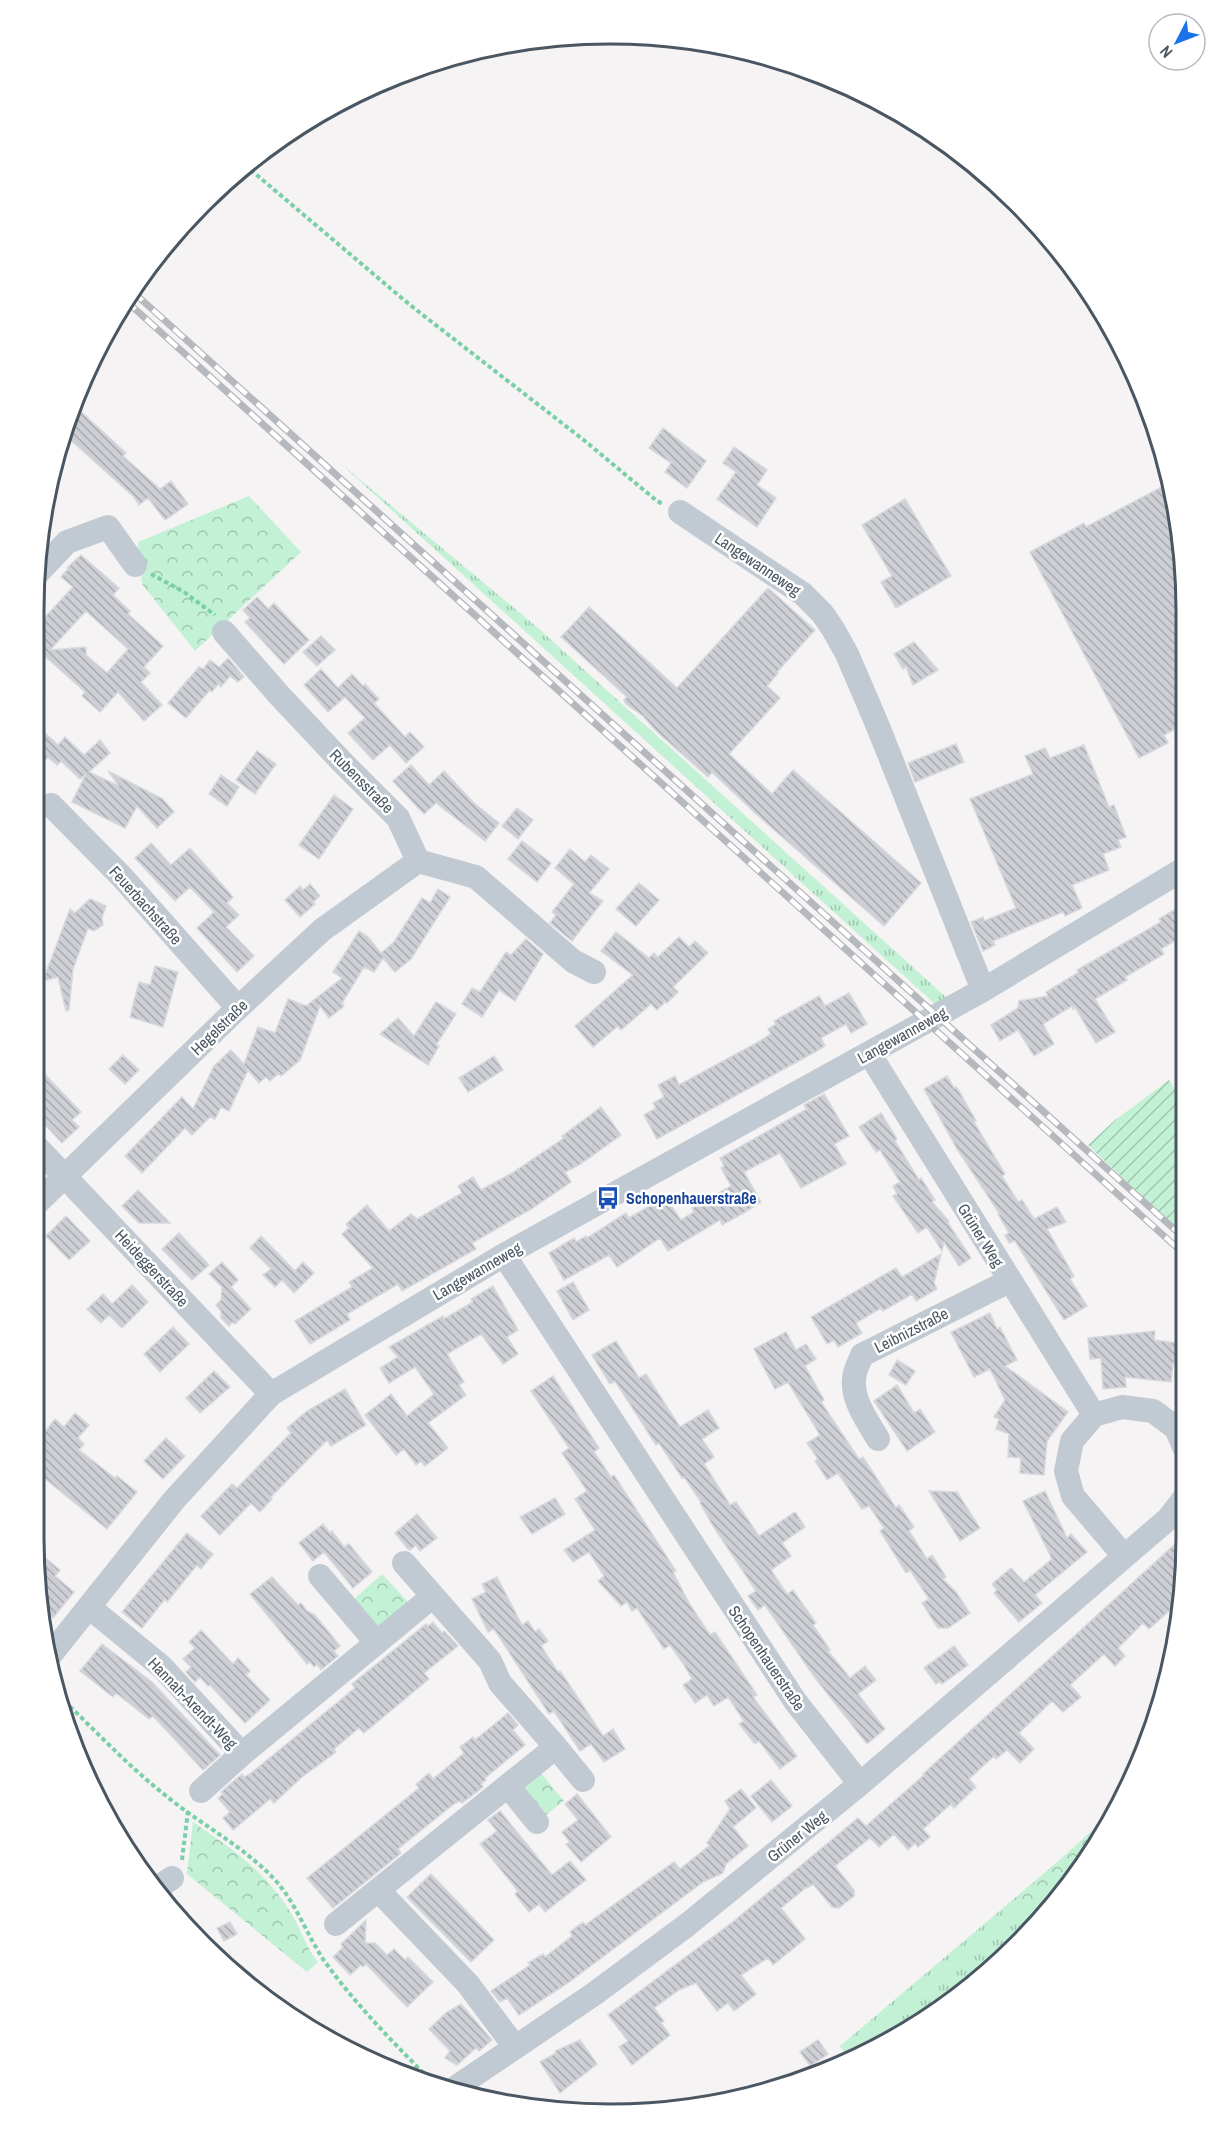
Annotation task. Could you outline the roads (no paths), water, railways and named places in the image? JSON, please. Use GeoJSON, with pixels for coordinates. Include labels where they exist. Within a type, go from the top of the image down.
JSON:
{"type":"FeatureCollection","features":[{"type":"Feature","properties":{"kind":"street","name":"Langewanneweg"},"geometry":{"type":"LineString","coordinates":[[680,512],[803,594],[822,613],[833,629],[847,654],[873,714],[983,990]]}},
{"type":"Feature","properties":{"kind":"street"},"geometry":{"type":"LineString","coordinates":[[46,561],[67,542],[108,527],[135,565]]}},
{"type":"Feature","properties":{"kind":"street","name":"Rubensstraße"},"geometry":{"type":"LineString","coordinates":[[224,632],[287,703],[398,818],[418,861]]}},
{"type":"Feature","properties":{"kind":"street","name":"Feuerbachstraße"},"geometry":{"type":"LineString","coordinates":[[51,805],[122,877],[238,1008]]}},
{"type":"Feature","properties":{"kind":"street"},"geometry":{"type":"LineString","coordinates":[[418,861],[476,877],[573,962],[594,972]]}},
{"type":"Feature","properties":{"kind":"street","name":"Hegelstraße"},"geometry":{"type":"LineString","coordinates":[[44,1197],[238,1008],[322,930],[418,861]]}},
{"type":"Feature","properties":{"kind":"street","name":"Langewanneweg"},"geometry":{"type":"LineString","coordinates":[[54,1650],[174,1500],[271,1394],[504,1255],[983,990],[1176,874]]}},
{"type":"Feature","properties":{"kind":"street","name":"Grüner Weg"},"geometry":{"type":"LineString","coordinates":[[869,1053],[1094,1415]]}},
{"type":"Feature","properties":{"kind":"street","name":"Heideggerstraße"},"geometry":{"type":"LineString","coordinates":[[44,1154],[271,1394]]}},
{"type":"Feature","properties":{"kind":"street","name":"Schopenhauerstraße"},"geometry":{"type":"LineString","coordinates":[[504,1255],[795,1701],[860,1784]]}},
{"type":"Feature","properties":{"kind":"street","name":"Leibnizstraße"},"geometry":{"type":"LineString","coordinates":[[878,1439],[859,1407],[855,1390],[854,1373],[862,1355],[1009,1281]]}},
{"type":"Feature","properties":{"kind":"street"},"geometry":{"type":"LineString","coordinates":[[1124,1556],[1073,1496],[1066,1472],[1071,1441],[1094,1415],[1122,1407],[1153,1411],[1176,1428]]}},
{"type":"Feature","properties":{"kind":"street","name":"Grüner Weg"},"geometry":{"type":"LineString","coordinates":[[462,2084],[687,1926],[860,1784],[1168,1519],[1176,1509]]}},
{"type":"Feature","properties":{"kind":"street"},"geometry":{"type":"LineString","coordinates":[[404,1563],[490,1661],[500,1683],[583,1780]]}},
{"type":"Feature","properties":{"kind":"street"},"geometry":{"type":"LineString","coordinates":[[320,1576],[376,1642]]}},
{"type":"Feature","properties":{"kind":"street","name":"Hannah-Arendt-Weg"},"geometry":{"type":"LineString","coordinates":[[201,1791],[242,1754],[433,1596]]}},
{"type":"Feature","properties":{"kind":"street","name":"Hannah-Arendt-Weg"},"geometry":{"type":"LineString","coordinates":[[89,1607],[162,1667],[242,1754]]}},
{"type":"Feature","properties":{"kind":"street"},"geometry":{"type":"LineString","coordinates":[[336,1924],[556,1747]]}},
{"type":"Feature","properties":{"kind":"street"},"geometry":{"type":"LineString","coordinates":[[508,1786],[537,1822]]}},
{"type":"Feature","properties":{"kind":"street"},"geometry":{"type":"LineString","coordinates":[[378,1890],[468,1984],[515,2048]]}},
{"type":"Feature","properties":{"kind":"railway"},"geometry":{"type":"LineString","coordinates":[[138,296],[1176,1231]]}},
{"type":"Feature","properties":{"kind":"railway"},"geometry":{"type":"LineString","coordinates":[[132,306],[1176,1247]]}},
{"type":"Feature","properties":{"kind":"place","name":"Schopenhauerstraße"},"geometry":{"type":"Point","coordinates":[608,1198]}}]}
